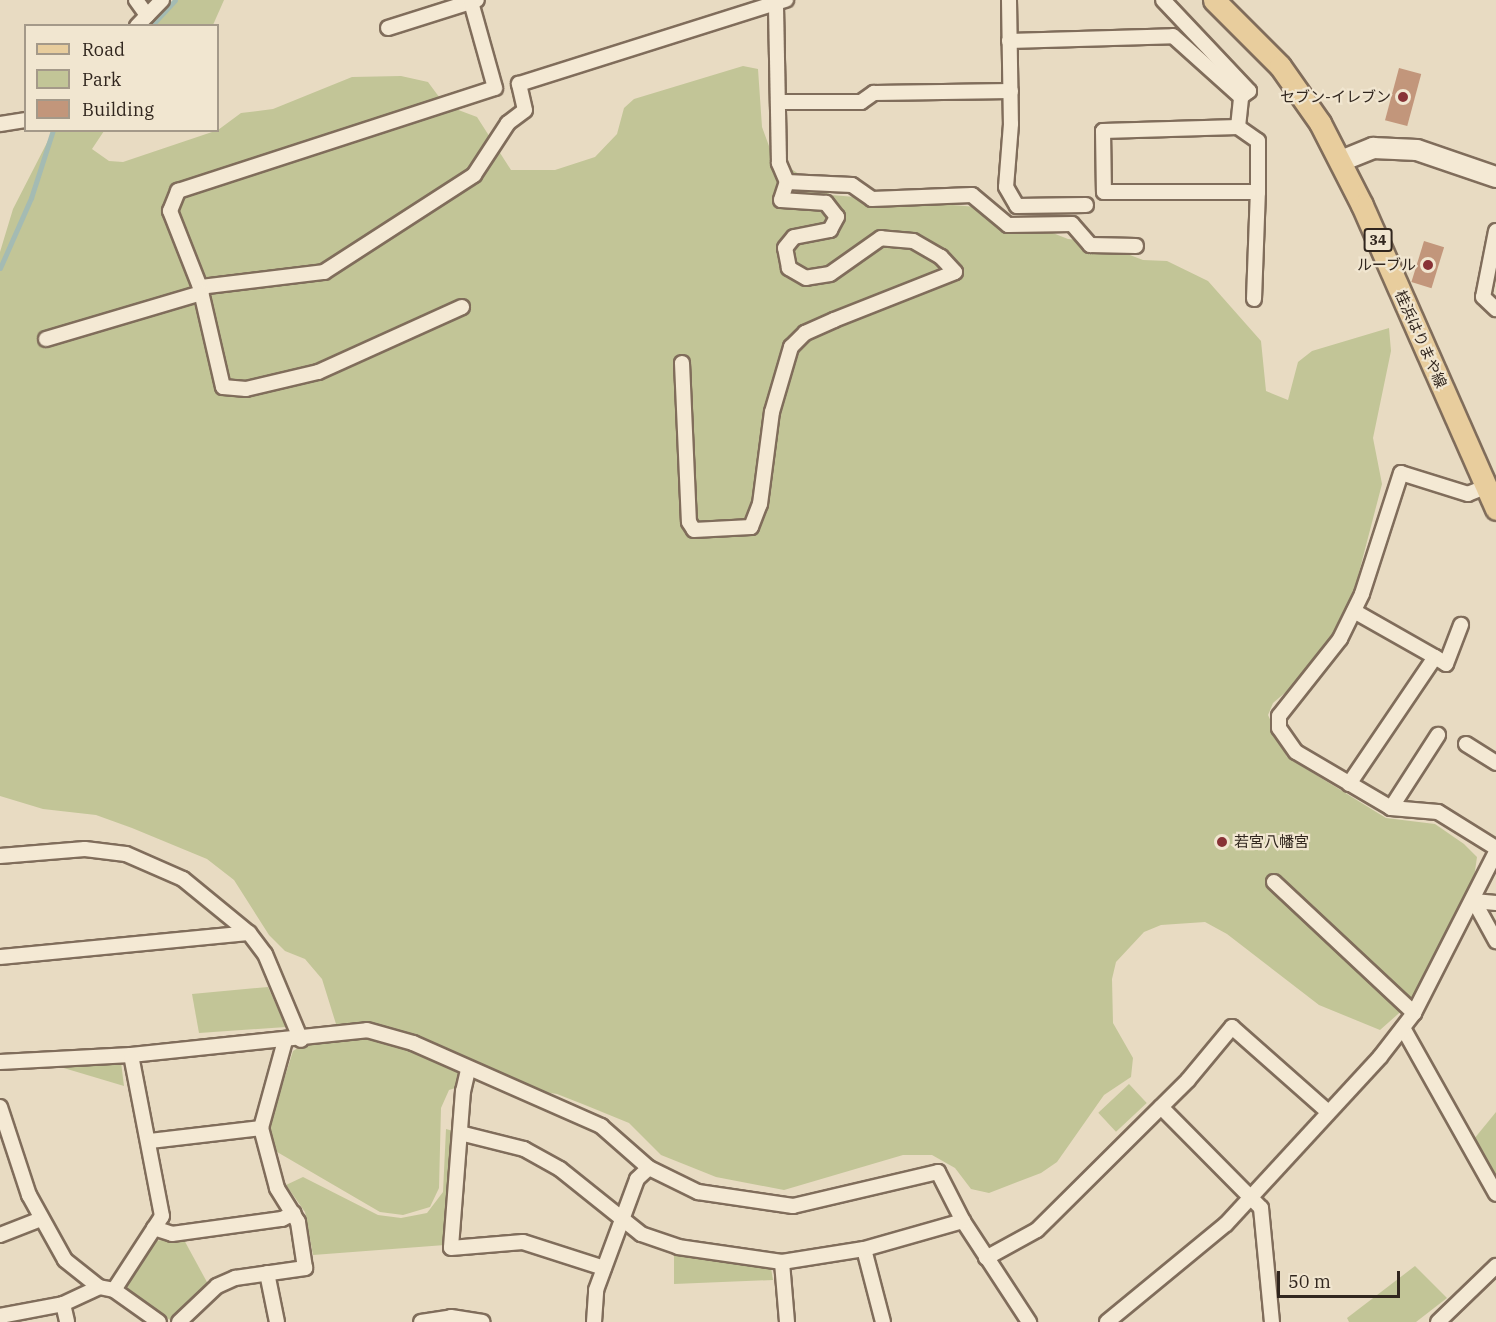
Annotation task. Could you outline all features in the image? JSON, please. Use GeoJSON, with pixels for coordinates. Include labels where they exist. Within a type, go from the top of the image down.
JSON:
{"type":"FeatureCollection","features":[{"type":"Feature","properties":{"kind":"main road","name":"桂浜はりまや線"},"geometry":{"type":"LineString","coordinates":[[1214,0],[1298,89],[1341,161],[1496,509]]}},
{"type":"Feature","properties":{"kind":"street"},"geometry":{"type":"LineString","coordinates":[[136,0],[147,15]]}},
{"type":"Feature","properties":{"kind":"street"},"geometry":{"type":"LineString","coordinates":[[139,24],[162,0]]}},
{"type":"Feature","properties":{"kind":"street"},"geometry":{"type":"LineString","coordinates":[[682,363],[689,522],[694,530],[751,527],[760,504],[774,402],[791,347],[804,333],[955,272],[941,257],[914,241],[881,238],[830,274],[806,278],[789,268],[785,248],[794,237],[830,230],[837,217],[826,203],[782,200],[787,182],[779,163],[776,0]]}},
{"type":"Feature","properties":{"kind":"street"},"geometry":{"type":"LineString","coordinates":[[46,339],[200,290],[324,272],[474,175],[508,123],[525,110],[519,84],[758,2],[786,0]]}},
{"type":"Feature","properties":{"kind":"street"},"geometry":{"type":"LineString","coordinates":[[1009,0],[1011,91],[1005,187],[1017,206],[1086,205]]}},
{"type":"Feature","properties":{"kind":"street"},"geometry":{"type":"LineString","coordinates":[[1163,0],[1249,91],[1241,97],[1239,127]]}},
{"type":"Feature","properties":{"kind":"street"},"geometry":{"type":"LineString","coordinates":[[388,28],[474,1],[495,88],[178,191],[170,211],[200,290],[223,387],[234,388],[318,372],[462,307]]}},
{"type":"Feature","properties":{"kind":"street"},"geometry":{"type":"LineString","coordinates":[[1009,41],[1173,36],[1241,97]]}},
{"type":"Feature","properties":{"kind":"street"},"geometry":{"type":"LineString","coordinates":[[778,102],[861,102],[874,93],[1011,91]]}},
{"type":"Feature","properties":{"kind":"street"},"geometry":{"type":"LineString","coordinates":[[0,124],[24,120]]}},
{"type":"Feature","properties":{"kind":"street"},"geometry":{"type":"LineString","coordinates":[[1254,299],[1258,192],[1258,141],[1239,127],[1103,131],[1104,192],[1258,192]]}},
{"type":"Feature","properties":{"kind":"street"},"geometry":{"type":"LineString","coordinates":[[1341,161],[1373,148],[1417,150],[1496,177]]}},
{"type":"Feature","properties":{"kind":"street"},"geometry":{"type":"LineString","coordinates":[[787,182],[852,185],[872,199],[972,195],[1008,225],[1072,224],[1090,245],[1136,246]]}},
{"type":"Feature","properties":{"kind":"street"},"geometry":{"type":"LineString","coordinates":[[1496,231],[1483,297],[1496,309]]}},
{"type":"Feature","properties":{"kind":"street"},"geometry":{"type":"LineString","coordinates":[[1107,1322],[1226,1224],[1403,1028],[1414,1012],[1474,900],[1496,850],[1438,812],[1391,808],[1296,752],[1279,728],[1279,716],[1311,682],[1354,611],[1401,473],[1468,494],[1485,487]]}},
{"type":"Feature","properties":{"kind":"street"},"geometry":{"type":"LineString","coordinates":[[1354,611],[1446,664],[1461,625]]}},
{"type":"Feature","properties":{"kind":"street"},"geometry":{"type":"LineString","coordinates":[[1349,784],[1435,657]]}},
{"type":"Feature","properties":{"kind":"street"},"geometry":{"type":"LineString","coordinates":[[1391,808],[1438,735]]}},
{"type":"Feature","properties":{"kind":"street"},"geometry":{"type":"LineString","coordinates":[[1466,744],[1496,763]]}},
{"type":"Feature","properties":{"kind":"street"},"geometry":{"type":"LineString","coordinates":[[0,856],[85,849],[126,854],[183,879],[249,933],[265,954],[301,1040]]}},
{"type":"Feature","properties":{"kind":"street"},"geometry":{"type":"LineString","coordinates":[[1274,882],[1414,1012]]}},
{"type":"Feature","properties":{"kind":"street"},"geometry":{"type":"LineString","coordinates":[[1474,900],[1496,903]]}},
{"type":"Feature","properties":{"kind":"street"},"geometry":{"type":"LineString","coordinates":[[1474,900],[1496,941]]}},
{"type":"Feature","properties":{"kind":"street"},"geometry":{"type":"LineString","coordinates":[[0,957],[249,933]]}},
{"type":"Feature","properties":{"kind":"street"},"geometry":{"type":"LineString","coordinates":[[986,1258],[1038,1230],[1161,1107],[1232,1027],[1328,1112]]}},
{"type":"Feature","properties":{"kind":"street"},"geometry":{"type":"LineString","coordinates":[[1403,1028],[1496,1194]]}},
{"type":"Feature","properties":{"kind":"street"},"geometry":{"type":"LineString","coordinates":[[0,1062],[131,1055],[301,1040],[367,1030],[414,1043],[468,1070],[601,1126],[649,1168],[698,1192],[793,1206],[938,1172],[963,1221],[1029,1322]]}},
{"type":"Feature","properties":{"kind":"street"},"geometry":{"type":"LineString","coordinates":[[179,1322],[217,1286],[305,1268],[294,1213],[277,1188],[261,1128],[285,1041]]}},
{"type":"Feature","properties":{"kind":"street"},"geometry":{"type":"LineString","coordinates":[[114,1290],[162,1216],[150,1141],[131,1055]]}},
{"type":"Feature","properties":{"kind":"street"},"geometry":{"type":"LineString","coordinates":[[468,1070],[460,1133],[451,1248],[523,1242],[604,1268]]}},
{"type":"Feature","properties":{"kind":"street"},"geometry":{"type":"LineString","coordinates":[[0,1107],[15,1159],[41,1220],[65,1260],[99,1287],[114,1290],[159,1322]]}},
{"type":"Feature","properties":{"kind":"street"},"geometry":{"type":"LineString","coordinates":[[1161,1107],[1252,1194],[1261,1208],[1272,1322]]}},
{"type":"Feature","properties":{"kind":"street"},"geometry":{"type":"LineString","coordinates":[[150,1141],[261,1128]]}},
{"type":"Feature","properties":{"kind":"street"},"geometry":{"type":"LineString","coordinates":[[460,1133],[524,1149],[560,1169],[621,1221],[678,1247],[782,1262],[864,1249],[963,1221]]}},
{"type":"Feature","properties":{"kind":"street"},"geometry":{"type":"LineString","coordinates":[[594,1322],[596,1290],[637,1179],[649,1168]]}},
{"type":"Feature","properties":{"kind":"street"},"geometry":{"type":"LineString","coordinates":[[154,1228],[172,1234],[282,1219],[294,1213]]}},
{"type":"Feature","properties":{"kind":"street"},"geometry":{"type":"LineString","coordinates":[[0,1235],[41,1220]]}},
{"type":"Feature","properties":{"kind":"street"},"geometry":{"type":"LineString","coordinates":[[864,1249],[883,1322]]}},
{"type":"Feature","properties":{"kind":"street"},"geometry":{"type":"LineString","coordinates":[[782,1262],[787,1322]]}},
{"type":"Feature","properties":{"kind":"street"},"geometry":{"type":"LineString","coordinates":[[1438,1322],[1496,1266]]}},
{"type":"Feature","properties":{"kind":"street"},"geometry":{"type":"LineString","coordinates":[[267,1274],[277,1322]]}},
{"type":"Feature","properties":{"kind":"street"},"geometry":{"type":"LineString","coordinates":[[0,1317],[63,1304],[99,1287]]}},
{"type":"Feature","properties":{"kind":"street"},"geometry":{"type":"LineString","coordinates":[[63,1304],[67,1322]]}},
{"type":"Feature","properties":{"kind":"street"},"geometry":{"type":"LineString","coordinates":[[421,1322],[451,1317],[483,1322]]}},
{"type":"Feature","properties":{"kind":"green space"},"geometry":{"type":"Polygon","coordinates":[[[176,0],[224,0],[213,24],[156,24],[176,0]]]}},
{"type":"Feature","properties":{"kind":"green space"},"geometry":{"type":"Polygon","coordinates":[[[743,66],[758,69],[762,127],[773,157],[831,195],[989,208],[1068,239],[1096,242],[1143,260],[1167,261],[1208,281],[1261,341],[1266,391],[1288,400],[1298,362],[1312,351],[1389,328],[1391,351],[1373,438],[1382,484],[1351,603],[1321,662],[1273,703],[1268,715],[1287,757],[1386,818],[1435,824],[1464,844],[1477,857],[1474,878],[1442,951],[1406,1007],[1380,1030],[1319,1005],[1227,934],[1205,922],[1161,925],[1144,932],[1116,962],[1112,979],[1113,1023],[1133,1058],[1131,1077],[1104,1095],[1057,1162],[1041,1173],[989,1193],[971,1189],[955,1168],[932,1155],[903,1155],[784,1190],[716,1177],[661,1155],[629,1123],[585,1105],[557,1094],[477,1081],[449,1090],[441,1108],[439,1188],[430,1207],[403,1215],[380,1212],[272,1149],[268,1130],[293,1051],[336,1024],[322,979],[305,959],[285,951],[269,935],[234,880],[207,859],[96,815],[43,809],[0,796],[0,252],[13,209],[52,132],[103,132],[92,149],[109,161],[123,162],[212,132],[219,132],[219,129],[241,113],[273,109],[352,77],[401,76],[428,82],[445,105],[477,117],[511,170],[555,170],[595,157],[617,134],[624,108],[634,99],[743,66]]]}},
{"type":"Feature","properties":{"kind":"green space"},"geometry":{"type":"Polygon","coordinates":[[[268,987],[286,1027],[199,1033],[192,994],[268,987]]]}},
{"type":"Feature","properties":{"kind":"green space"},"geometry":{"type":"Polygon","coordinates":[[[121,1062],[124,1086],[57,1066],[121,1062]]]}},
{"type":"Feature","properties":{"kind":"green space"},"geometry":{"type":"Polygon","coordinates":[[[1129,1084],[1147,1103],[1116,1132],[1098,1113],[1129,1084]]]}},
{"type":"Feature","properties":{"kind":"green space"},"geometry":{"type":"Polygon","coordinates":[[[1496,1112],[1496,1179],[1474,1139],[1496,1112]]]}},
{"type":"Feature","properties":{"kind":"green space"},"geometry":{"type":"Polygon","coordinates":[[[446,1129],[460,1133],[445,1245],[313,1255],[305,1212],[286,1185],[303,1177],[378,1215],[401,1218],[427,1213],[443,1192],[446,1129]]]}},
{"type":"Feature","properties":{"kind":"green space"},"geometry":{"type":"Polygon","coordinates":[[[183,1238],[208,1284],[173,1322],[123,1288],[153,1241],[183,1238]]]}},
{"type":"Feature","properties":{"kind":"green space"},"geometry":{"type":"Polygon","coordinates":[[[674,1255],[771,1268],[773,1280],[674,1284],[674,1255]]]}},
{"type":"Feature","properties":{"kind":"green space"},"geometry":{"type":"Polygon","coordinates":[[[1415,1266],[1447,1298],[1416,1322],[1349,1322],[1347,1318],[1415,1266]]]}},
{"type":"Feature","properties":{"kind":"building","name":"セブン-イレブン"},"geometry":{"type":"Polygon","coordinates":[[[1399,68],[1421,74],[1407,126],[1385,120],[1399,68]]]}},
{"type":"Feature","properties":{"kind":"building","name":"ルーブル"},"geometry":{"type":"Polygon","coordinates":[[[1424,241],[1444,247],[1432,288],[1411,282],[1424,241]]]}},
{"type":"Feature","properties":{"kind":"waterway"},"geometry":{"type":"LineString","coordinates":[[153,24],[175,0]]}},
{"type":"Feature","properties":{"kind":"waterway"},"geometry":{"type":"LineString","coordinates":[[0,268],[31,198],[52,132]]}},
{"type":"Feature","properties":{"kind":"place","name":"セブン-イレブン"},"geometry":{"type":"Point","coordinates":[1403,97]}},
{"type":"Feature","properties":{"kind":"place","name":"ルーブル"},"geometry":{"type":"Point","coordinates":[1428,265]}},
{"type":"Feature","properties":{"kind":"place","name":"若宮八幡宮"},"geometry":{"type":"Point","coordinates":[1222,842]}}]}
